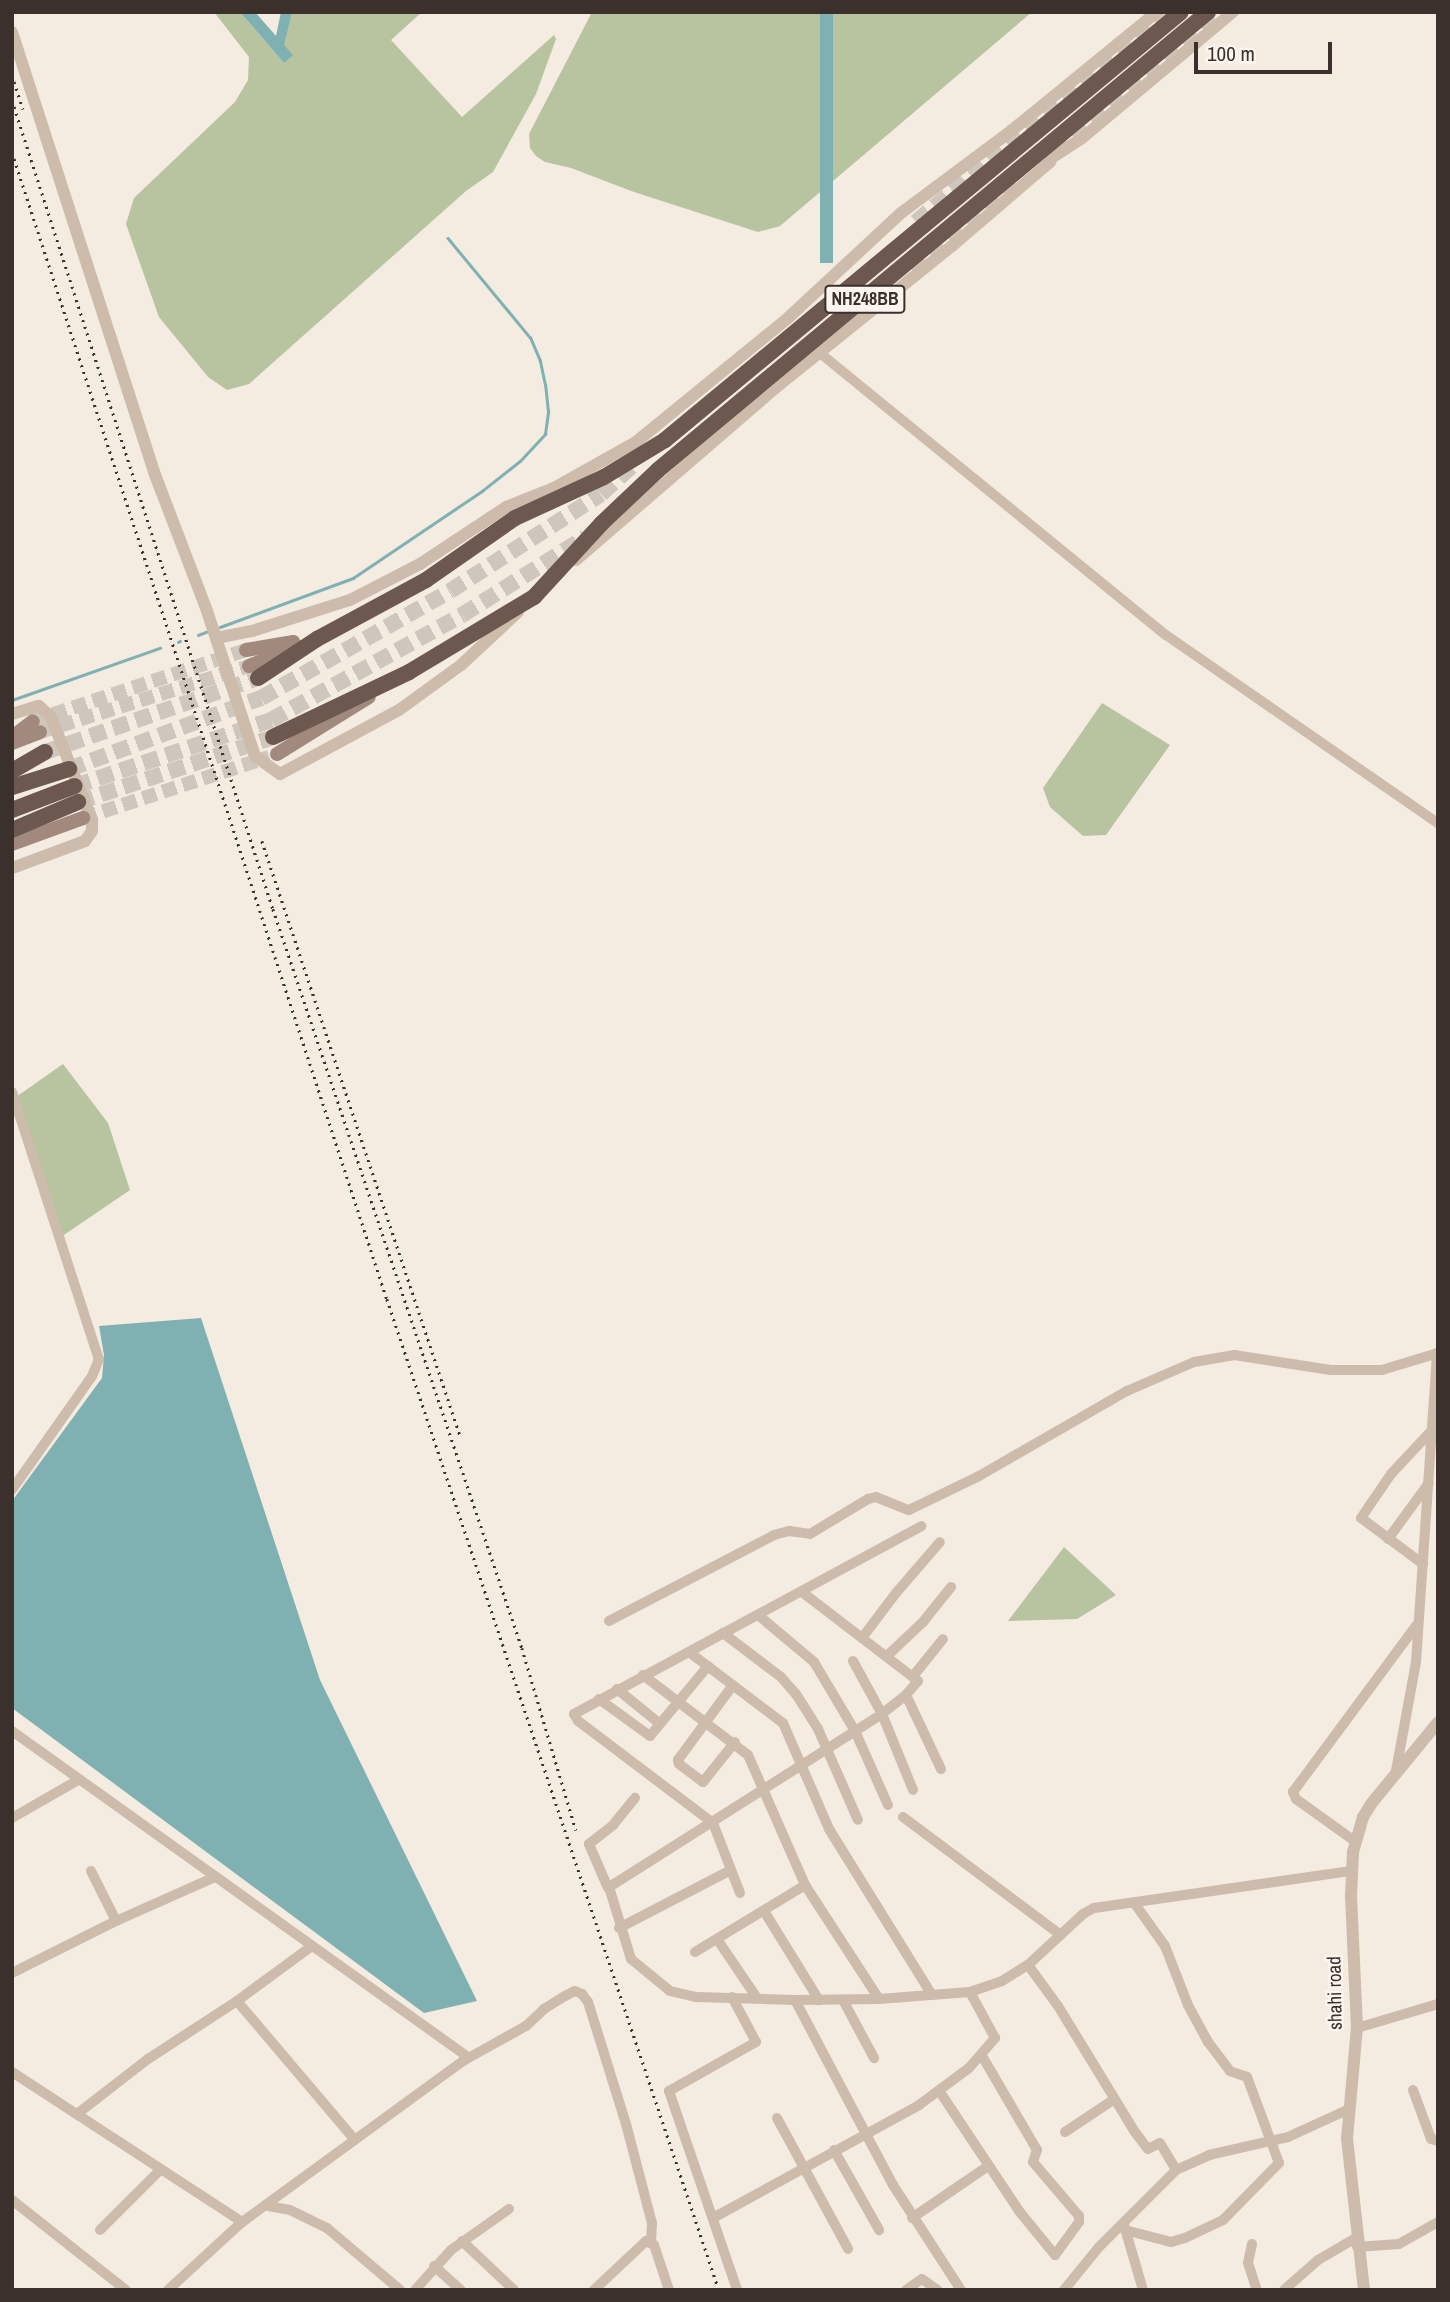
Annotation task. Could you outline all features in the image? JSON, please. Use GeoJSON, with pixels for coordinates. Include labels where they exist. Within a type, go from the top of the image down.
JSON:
{"type":"FeatureCollection","features":[{"type":"Feature","properties":{"kind":"highway","name":"NH248BB"},"geometry":{"type":"LineString","coordinates":[[317,639],[426,580],[515,518],[604,477],[649,451],[682,427],[1181,12]]}},
{"type":"Feature","properties":{"kind":"highway","name":"NH248BB"},"geometry":{"type":"LineString","coordinates":[[534,597],[602,523],[659,470],[814,348],[1050,152],[1208,12]]}},
{"type":"Feature","properties":{"kind":"highway"},"geometry":{"type":"LineString","coordinates":[[273,737],[409,672],[534,597]]}},
{"type":"Feature","properties":{"kind":"highway"},"geometry":{"type":"LineString","coordinates":[[254,672],[317,639]]}},
{"type":"Feature","properties":{"kind":"highway"},"geometry":{"type":"LineString","coordinates":[[12,771],[45,751]]}},
{"type":"Feature","properties":{"kind":"highway"},"geometry":{"type":"LineString","coordinates":[[12,788],[69,769]]}},
{"type":"Feature","properties":{"kind":"highway"},"geometry":{"type":"LineString","coordinates":[[12,810],[77,794],[12,830]]}},
{"type":"Feature","properties":{"kind":"main road"},"geometry":{"type":"LineString","coordinates":[[246,650],[317,639]]}},
{"type":"Feature","properties":{"kind":"main road"},"geometry":{"type":"LineString","coordinates":[[277,754],[409,672]]}},
{"type":"Feature","properties":{"kind":"main road"},"geometry":{"type":"LineString","coordinates":[[12,737],[37,727],[12,743]]}},
{"type":"Feature","properties":{"kind":"main road"},"geometry":{"type":"LineString","coordinates":[[12,844],[83,818]]}},
{"type":"Feature","properties":{"kind":"street"},"geometry":{"type":"LineString","coordinates":[[216,638],[252,631],[350,600],[420,564],[506,507],[554,488],[636,442],[781,324],[888,224],[1012,131],[1157,12]]}},
{"type":"Feature","properties":{"kind":"street"},"geometry":{"type":"LineString","coordinates":[[1050,152],[1081,139],[1233,12]]}},
{"type":"Feature","properties":{"kind":"street"},"geometry":{"type":"LineString","coordinates":[[12,32],[155,472],[216,638],[249,744],[263,764],[280,774],[399,710],[460,665],[534,597]]}},
{"type":"Feature","properties":{"kind":"street"},"geometry":{"type":"LineString","coordinates":[[814,348],[1167,635],[1438,823]]}},
{"type":"Feature","properties":{"kind":"street"},"geometry":{"type":"LineString","coordinates":[[12,714],[28,707],[39,706],[51,717],[93,820],[92,831],[85,841],[12,868]]}},
{"type":"Feature","properties":{"kind":"street"},"geometry":{"type":"LineString","coordinates":[[12,1091],[99,1359],[92,1376],[12,1490]]}},
{"type":"Feature","properties":{"kind":"street"},"geometry":{"type":"LineString","coordinates":[[609,1621],[774,1535],[789,1531],[810,1534],[868,1499],[876,1497],[909,1510],[979,1476],[1127,1391],[1194,1362],[1234,1355],[1331,1370],[1382,1370],[1437,1353],[1416,1662],[1396,1771]]}},
{"type":"Feature","properties":{"kind":"street"},"geometry":{"type":"LineString","coordinates":[[1423,1564],[1362,1516],[1391,1474],[1434,1428]]}},
{"type":"Feature","properties":{"kind":"street"},"geometry":{"type":"LineString","coordinates":[[1388,1539],[1429,1483]]}},
{"type":"Feature","properties":{"kind":"street"},"geometry":{"type":"LineString","coordinates":[[740,1893],[713,1823],[576,1720],[576,1712],[921,1526]]}},
{"type":"Feature","properties":{"kind":"street"},"geometry":{"type":"LineString","coordinates":[[862,1638],[896,1592],[940,1542]]}},
{"type":"Feature","properties":{"kind":"street"},"geometry":{"type":"LineString","coordinates":[[887,1656],[923,1622],[951,1587]]}},
{"type":"Feature","properties":{"kind":"street"},"geometry":{"type":"LineString","coordinates":[[608,1888],[882,1714],[906,1695],[918,1681],[914,1675],[802,1592]]}},
{"type":"Feature","properties":{"kind":"street"},"geometry":{"type":"LineString","coordinates":[[758,1615],[814,1662],[855,1731],[888,1805]]}},
{"type":"Feature","properties":{"kind":"street"},"geometry":{"type":"LineString","coordinates":[[1356,1842],[1296,1800],[1293,1792],[1418,1623]]}},
{"type":"Feature","properties":{"kind":"street"},"geometry":{"type":"LineString","coordinates":[[723,1633],[789,1685],[805,1707],[858,1820]]}},
{"type":"Feature","properties":{"kind":"street"},"geometry":{"type":"LineString","coordinates":[[914,1675],[943,1639]]}},
{"type":"Feature","properties":{"kind":"street"},"geometry":{"type":"LineString","coordinates":[[689,1652],[783,1723],[829,1829],[932,1995]]}},
{"type":"Feature","properties":{"kind":"street"},"geometry":{"type":"LineString","coordinates":[[853,1661],[882,1714],[913,1790]]}},
{"type":"Feature","properties":{"kind":"street"},"geometry":{"type":"LineString","coordinates":[[599,1699],[647,1737],[708,1666]]}},
{"type":"Feature","properties":{"kind":"street"},"geometry":{"type":"LineString","coordinates":[[643,1675],[735,1742],[748,1755],[805,1885],[879,1999]]}},
{"type":"Feature","properties":{"kind":"street"},"geometry":{"type":"LineString","coordinates":[[733,1685],[678,1762],[697,1780],[706,1779],[735,1742]]}},
{"type":"Feature","properties":{"kind":"street"},"geometry":{"type":"LineString","coordinates":[[617,1689],[660,1724]]}},
{"type":"Feature","properties":{"kind":"street"},"geometry":{"type":"LineString","coordinates":[[906,1695],[941,1769]]}},
{"type":"Feature","properties":{"kind":"street","name":"shahi road"},"geometry":{"type":"LineString","coordinates":[[1364,2290],[1348,2161],[1347,2110],[1357,2028],[1351,1871],[1363,1817],[1396,1771],[1438,1722]]}},
{"type":"Feature","properties":{"kind":"street"},"geometry":{"type":"LineString","coordinates":[[12,1731],[460,2049],[465,2055],[463,2061]]}},
{"type":"Feature","properties":{"kind":"street"},"geometry":{"type":"LineString","coordinates":[[12,1818],[78,1780]]}},
{"type":"Feature","properties":{"kind":"street"},"geometry":{"type":"LineString","coordinates":[[635,1798],[613,1825],[590,1844],[608,1888],[631,1959],[670,1991],[696,1997],[843,2000],[970,1992],[1002,1981],[1028,1965],[1089,1910],[1351,1871]]}},
{"type":"Feature","properties":{"kind":"street"},"geometry":{"type":"LineString","coordinates":[[902,1817],[1060,1936]]}},
{"type":"Feature","properties":{"kind":"street"},"geometry":{"type":"LineString","coordinates":[[620,1927],[731,1870]]}},
{"type":"Feature","properties":{"kind":"street"},"geometry":{"type":"LineString","coordinates":[[91,1871],[116,1921]]}},
{"type":"Feature","properties":{"kind":"street"},"geometry":{"type":"LineString","coordinates":[[12,1972],[116,1921],[215,1877]]}},
{"type":"Feature","properties":{"kind":"street"},"geometry":{"type":"LineString","coordinates":[[695,1952],[805,1885]]}},
{"type":"Feature","properties":{"kind":"street"},"geometry":{"type":"LineString","coordinates":[[1124,2226],[1171,2242],[1220,2222],[1278,2165],[1273,2141],[1247,2077],[1230,2071],[1208,2042],[1188,2005],[1165,1947],[1135,1904]]}},
{"type":"Feature","properties":{"kind":"street"},"geometry":{"type":"LineString","coordinates":[[764,1911],[819,2000]]}},
{"type":"Feature","properties":{"kind":"street"},"geometry":{"type":"LineString","coordinates":[[717,1939],[757,1998]]}},
{"type":"Feature","properties":{"kind":"street"},"geometry":{"type":"LineString","coordinates":[[78,2115],[148,2059],[237,2001],[312,1946]]}},
{"type":"Feature","properties":{"kind":"street"},"geometry":{"type":"LineString","coordinates":[[1028,1965],[1058,2006],[1113,2100],[1147,2148],[1160,2143],[1176,2170]]}},
{"type":"Feature","properties":{"kind":"street"},"geometry":{"type":"LineString","coordinates":[[171,2289],[242,2222],[268,2206],[354,2139],[463,2061],[526,2026],[544,2009],[575,1991],[582,1994],[588,2002],[652,2223],[651,2242],[669,2290]]}},
{"type":"Feature","properties":{"kind":"street"},"geometry":{"type":"LineString","coordinates":[[713,2218],[940,2092],[982,2056],[995,2038],[970,1992]]}},
{"type":"Feature","properties":{"kind":"street"},"geometry":{"type":"LineString","coordinates":[[732,1997],[756,2042],[669,2091],[737,2290]]}},
{"type":"Feature","properties":{"kind":"street"},"geometry":{"type":"LineString","coordinates":[[795,2000],[865,2135],[912,2218],[961,2290]]}},
{"type":"Feature","properties":{"kind":"street"},"geometry":{"type":"LineString","coordinates":[[843,2000],[874,2058]]}},
{"type":"Feature","properties":{"kind":"street"},"geometry":{"type":"LineString","coordinates":[[237,2001],[354,2139]]}},
{"type":"Feature","properties":{"kind":"street"},"geometry":{"type":"LineString","coordinates":[[1357,2028],[1438,2004]]}},
{"type":"Feature","properties":{"kind":"street"},"geometry":{"type":"LineString","coordinates":[[940,2092],[988,2166],[1037,2235],[1055,2255],[1079,2222],[1079,2216],[1033,2162],[1037,2150],[982,2056]]}},
{"type":"Feature","properties":{"kind":"street"},"geometry":{"type":"LineString","coordinates":[[12,2073],[242,2222]]}},
{"type":"Feature","properties":{"kind":"street"},"geometry":{"type":"LineString","coordinates":[[1413,2090],[1431,2139],[1438,2141]]}},
{"type":"Feature","properties":{"kind":"street"},"geometry":{"type":"LineString","coordinates":[[1065,2132],[1113,2100]]}},
{"type":"Feature","properties":{"kind":"street"},"geometry":{"type":"LineString","coordinates":[[1064,2290],[1176,2170],[1209,2155],[1273,2141],[1306,2130],[1347,2110]]}},
{"type":"Feature","properties":{"kind":"street"},"geometry":{"type":"LineString","coordinates":[[777,2118],[848,2249]]}},
{"type":"Feature","properties":{"kind":"street"},"geometry":{"type":"LineString","coordinates":[[834,2150],[879,2230]]}},
{"type":"Feature","properties":{"kind":"street"},"geometry":{"type":"LineString","coordinates":[[912,2218],[988,2166]]}},
{"type":"Feature","properties":{"kind":"street"},"geometry":{"type":"LineString","coordinates":[[100,2230],[161,2169]]}},
{"type":"Feature","properties":{"kind":"street"},"geometry":{"type":"LineString","coordinates":[[12,2200],[127,2290]]}},
{"type":"Feature","properties":{"kind":"street"},"geometry":{"type":"LineString","coordinates":[[268,2206],[290,2210],[327,2228],[400,2290]]}},
{"type":"Feature","properties":{"kind":"street"},"geometry":{"type":"LineString","coordinates":[[415,2290],[434,2266],[462,2241],[509,2209]]}},
{"type":"Feature","properties":{"kind":"street"},"geometry":{"type":"LineString","coordinates":[[1284,2290],[1318,2260],[1357,2242],[1399,2244],[1438,2222]]}},
{"type":"Feature","properties":{"kind":"street"},"geometry":{"type":"LineString","coordinates":[[1124,2226],[1143,2290]]}},
{"type":"Feature","properties":{"kind":"street"},"geometry":{"type":"LineString","coordinates":[[462,2241],[514,2290]]}},
{"type":"Feature","properties":{"kind":"street"},"geometry":{"type":"LineString","coordinates":[[593,2290],[643,2244],[651,2242]]}},
{"type":"Feature","properties":{"kind":"street"},"geometry":{"type":"LineString","coordinates":[[1252,2244],[1248,2263],[1256,2290]]}},
{"type":"Feature","properties":{"kind":"street"},"geometry":{"type":"LineString","coordinates":[[434,2266],[461,2290]]}},
{"type":"Feature","properties":{"kind":"street"},"geometry":{"type":"LineString","coordinates":[[906,2290],[922,2279],[937,2290]]}},
{"type":"Feature","properties":{"kind":"green space"},"geometry":{"type":"Polygon","coordinates":[[[214,12],[240,12],[284,63],[284,38],[292,12],[422,12],[391,40],[462,117],[554,35],[556,39],[536,94],[493,172],[466,191],[249,384],[227,390],[208,377],[159,317],[126,224],[134,198],[235,102],[248,80],[249,57],[214,12]]]}},
{"type":"Feature","properties":{"kind":"green space"},"geometry":{"type":"Polygon","coordinates":[[[592,12],[1032,12],[780,226],[758,232],[634,192],[571,168],[545,162],[536,156],[530,148],[529,134],[592,12]]]}},
{"type":"Feature","properties":{"kind":"green space"},"geometry":{"type":"Polygon","coordinates":[[[1102,703],[1170,745],[1106,835],[1083,836],[1050,807],[1043,788],[1102,703]]]}},
{"type":"Feature","properties":{"kind":"green space"},"geometry":{"type":"Polygon","coordinates":[[[63,1064],[108,1123],[130,1190],[61,1237],[16,1097],[63,1064]]]}},
{"type":"Feature","properties":{"kind":"green space"},"geometry":{"type":"Polygon","coordinates":[[[1064,1547],[1116,1595],[1077,1619],[1008,1621],[1064,1547]]]}},
{"type":"Feature","properties":{"kind":"water"},"geometry":{"type":"Polygon","coordinates":[[[240,12],[255,12],[276,36],[281,12],[292,12],[284,45],[293,55],[284,63],[240,12]]]}},
{"type":"Feature","properties":{"kind":"water"},"geometry":{"type":"Polygon","coordinates":[[[820,12],[833,12],[833,263],[820,263],[820,12]]]}},
{"type":"Feature","properties":{"kind":"water"},"geometry":{"type":"Polygon","coordinates":[[[201,1318],[320,1680],[477,2001],[424,2013],[12,1708],[12,1501],[102,1378],[104,1355],[99,1326],[201,1318]]]}},
{"type":"Feature","properties":{"kind":"waterway"},"geometry":{"type":"LineString","coordinates":[[220,627],[353,578],[482,491],[520,461],[545,434],[548,412],[545,385],[540,361],[530,338],[448,239]]}},
{"type":"Feature","properties":{"kind":"waterway"},"geometry":{"type":"LineString","coordinates":[[198,635],[206,632]]}},
{"type":"Feature","properties":{"kind":"waterway"},"geometry":{"type":"LineString","coordinates":[[12,700],[160,648]]}},
{"type":"Feature","properties":{"kind":"tunnel"},"geometry":{"type":"LineString","coordinates":[[916,222],[1165,12]]}},
{"type":"Feature","properties":{"kind":"tunnel"},"geometry":{"type":"LineString","coordinates":[[1055,152],[1222,12]]}},
{"type":"Feature","properties":{"kind":"tunnel"},"geometry":{"type":"LineString","coordinates":[[911,269],[1016,184]]}},
{"type":"Feature","properties":{"kind":"tunnel"},"geometry":{"type":"LineString","coordinates":[[69,769],[261,698],[450,591],[601,494],[636,462]]}},
{"type":"Feature","properties":{"kind":"tunnel"},"geometry":{"type":"LineString","coordinates":[[75,786],[271,720],[462,615],[586,537]]}},
{"type":"Feature","properties":{"kind":"tunnel"},"geometry":{"type":"LineString","coordinates":[[33,721],[246,650]]}},
{"type":"Feature","properties":{"kind":"tunnel"},"geometry":{"type":"LineString","coordinates":[[40,732],[249,666]]}},
{"type":"Feature","properties":{"kind":"tunnel"},"geometry":{"type":"LineString","coordinates":[[45,752],[258,678]]}},
{"type":"Feature","properties":{"kind":"tunnel"},"geometry":{"type":"LineString","coordinates":[[78,802],[273,737]]}},
{"type":"Feature","properties":{"kind":"tunnel"},"geometry":{"type":"LineString","coordinates":[[83,818],[269,757]]}},
{"type":"Feature","properties":{"kind":"railway"},"geometry":{"type":"LineString","coordinates":[[12,75],[23,109]]}},
{"type":"Feature","properties":{"kind":"railway"},"geometry":{"type":"LineString","coordinates":[[12,100],[273,909],[522,1648],[576,1830]]}},
{"type":"Feature","properties":{"kind":"railway"},"geometry":{"type":"LineString","coordinates":[[12,152],[387,1299],[719,2290]]}},
{"type":"Feature","properties":{"kind":"railway"},"geometry":{"type":"LineString","coordinates":[[262,841],[460,1435]]}}]}
